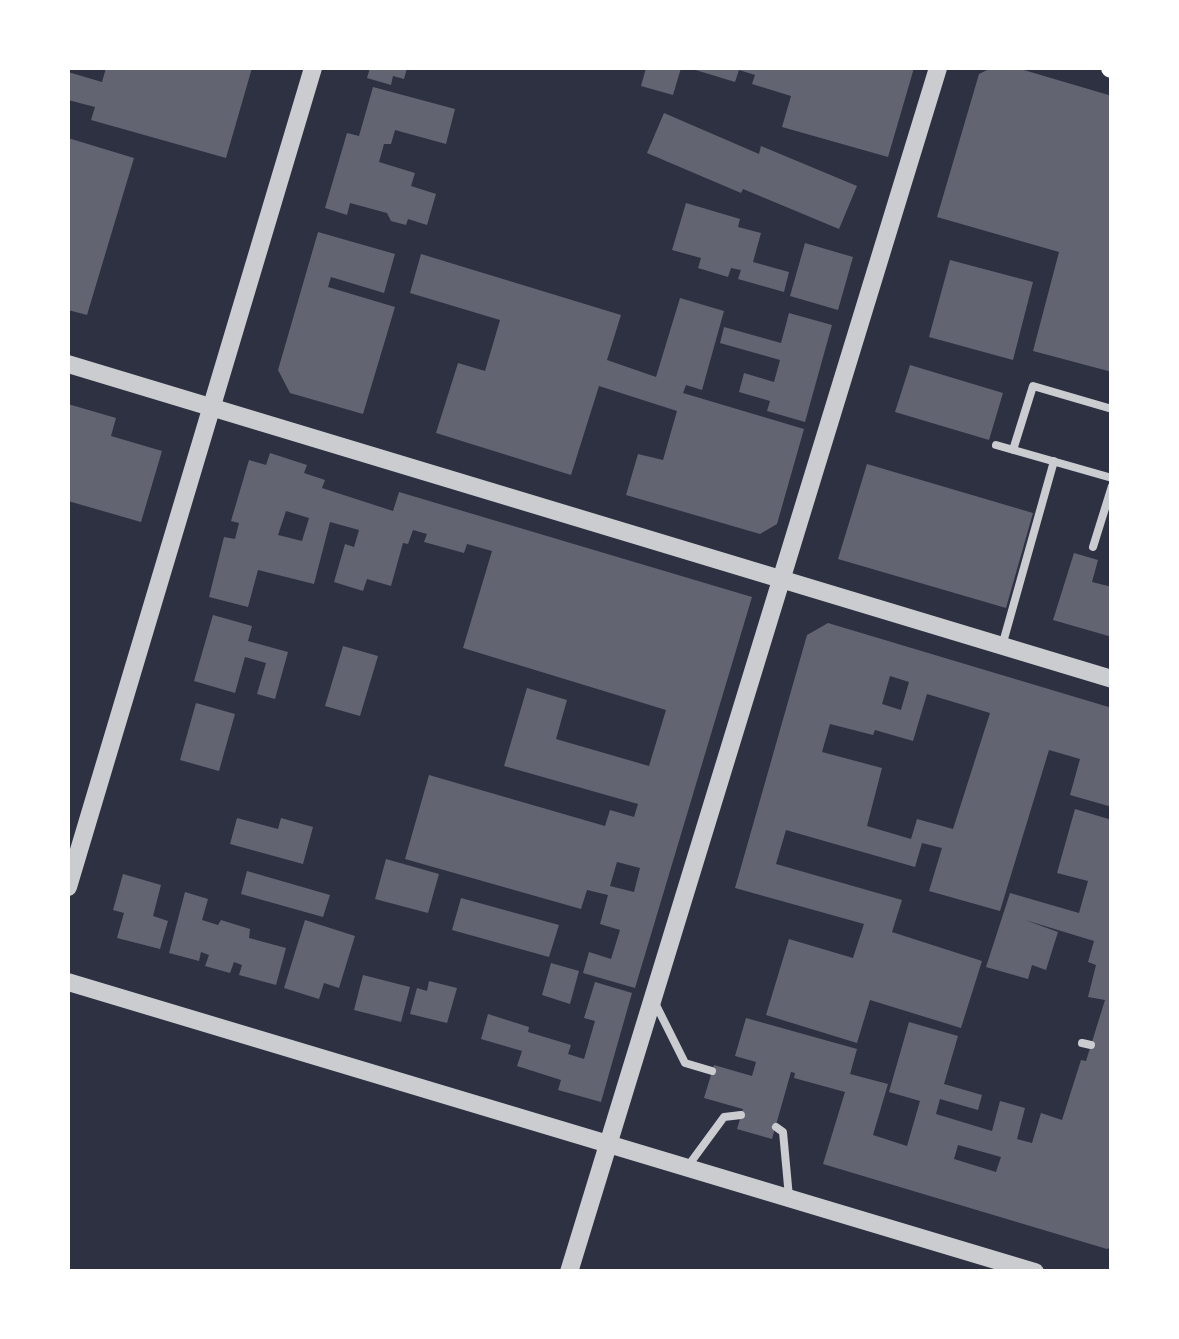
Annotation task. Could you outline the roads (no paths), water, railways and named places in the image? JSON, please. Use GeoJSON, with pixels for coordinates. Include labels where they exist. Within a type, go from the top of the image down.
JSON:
{"type":"FeatureCollection","features":[{"type":"Feature","properties":{"kind":"street"},"geometry":{"type":"LineString","coordinates":[[68,887],[313,68]]}},
{"type":"Feature","properties":{"kind":"street"},"geometry":{"type":"LineString","coordinates":[[569,1272],[938,68]]}},
{"type":"Feature","properties":{"kind":"street"},"geometry":{"type":"LineString","coordinates":[[68,364],[1111,679]]}},
{"type":"Feature","properties":{"kind":"street"},"geometry":{"type":"LineString","coordinates":[[68,982],[1035,1272]]}},
{"type":"Feature","properties":{"kind":"lane"},"geometry":{"type":"LineString","coordinates":[[1013,450],[1034,386],[1112,410]]}},
{"type":"Feature","properties":{"kind":"lane"},"geometry":{"type":"LineString","coordinates":[[996,445],[1112,478]]}},
{"type":"Feature","properties":{"kind":"lane"},"geometry":{"type":"LineString","coordinates":[[1002,646],[1054,461]]}},
{"type":"Feature","properties":{"kind":"lane"},"geometry":{"type":"LineString","coordinates":[[1093,547],[1112,486]]}},
{"type":"Feature","properties":{"kind":"lane"},"geometry":{"type":"LineString","coordinates":[[653,997],[685,1063],[712,1070]]}},
{"type":"Feature","properties":{"kind":"lane"},"geometry":{"type":"LineString","coordinates":[[688,1166],[724,1116],[741,1115]]}},
{"type":"Feature","properties":{"kind":"lane"},"geometry":{"type":"LineString","coordinates":[[776,1127],[783,1132],[789,1197]]}},
{"type":"Feature","properties":{"kind":"lane"},"geometry":{"type":"LineString","coordinates":[[971,1252],[971,1272]]}}]}
